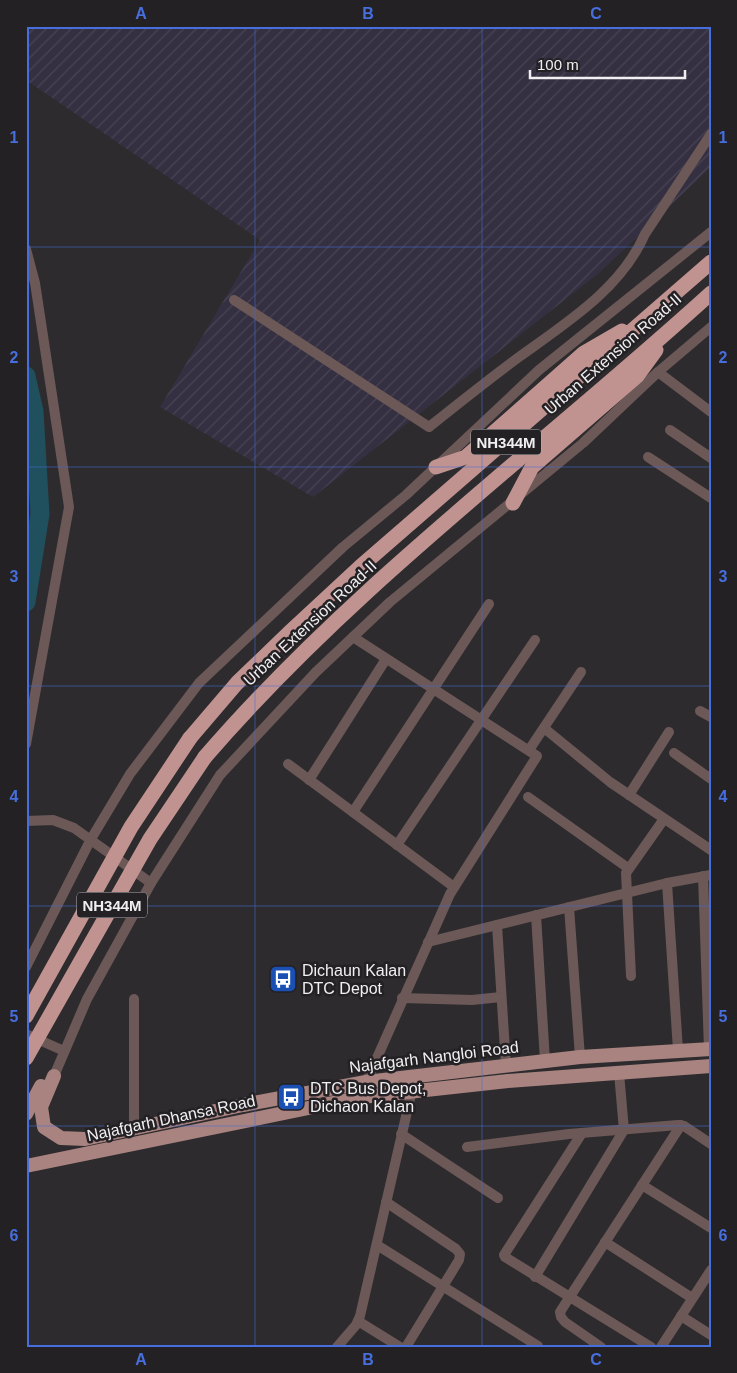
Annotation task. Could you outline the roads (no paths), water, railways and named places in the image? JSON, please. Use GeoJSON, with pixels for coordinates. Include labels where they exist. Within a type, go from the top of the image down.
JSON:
{"type":"FeatureCollection","features":[{"type":"Feature","properties":{"kind":"highway","name":"Urban Extension Road-II"},"geometry":{"type":"LineString","coordinates":[[26,1016],[131,827],[190,738],[237,683],[304,619],[711,262]]}},
{"type":"Feature","properties":{"kind":"highway","name":"Urban Extension Road-II"},"geometry":{"type":"LineString","coordinates":[[26,1058],[150,839],[205,757],[253,701],[306,648],[481,490],[711,292]]}},
{"type":"Feature","properties":{"kind":"highway"},"geometry":{"type":"LineString","coordinates":[[436,467],[466,457],[584,353],[649,316]]}},
{"type":"Feature","properties":{"kind":"highway"},"geometry":{"type":"LineString","coordinates":[[512,502],[532,467],[637,376],[656,349],[661,337]]}},
{"type":"Feature","properties":{"kind":"main road","name":"Najafgarh Nangloi Road"},"geometry":{"type":"LineString","coordinates":[[54,1076],[41,1106],[44,1127],[52,1134],[68,1139],[85,1139],[243,1105],[412,1075],[580,1057],[710,1049]]}},
{"type":"Feature","properties":{"kind":"main road","name":"Najafgarh Dhansa Road"},"geometry":{"type":"LineString","coordinates":[[26,1166],[362,1097],[508,1081],[711,1066]]}},
{"type":"Feature","properties":{"kind":"main road"},"geometry":{"type":"LineString","coordinates":[[26,1114],[39,1088],[54,1076]]}},
{"type":"Feature","properties":{"kind":"main road"},"geometry":{"type":"LineString","coordinates":[[243,1105],[247,1120]]}},
{"type":"Feature","properties":{"kind":"street"},"geometry":{"type":"LineString","coordinates":[[234,300],[429,427],[470,393],[579,313],[611,284],[638,252],[645,234],[711,134]]}},
{"type":"Feature","properties":{"kind":"street"},"geometry":{"type":"LineString","coordinates":[[26,967],[91,839],[130,774],[199,683],[343,547],[436,467],[539,370],[711,232]]}},
{"type":"Feature","properties":{"kind":"street"},"geometry":{"type":"LineString","coordinates":[[26,249],[35,283],[69,507],[26,744]]}},
{"type":"Feature","properties":{"kind":"street"},"geometry":{"type":"LineString","coordinates":[[579,313],[590,329]]}},
{"type":"Feature","properties":{"kind":"street"},"geometry":{"type":"LineString","coordinates":[[54,1076],[87,999],[151,883],[220,775],[316,672],[404,589],[582,443],[658,372],[711,327]]}},
{"type":"Feature","properties":{"kind":"street"},"geometry":{"type":"LineString","coordinates":[[658,372],[711,412]]}},
{"type":"Feature","properties":{"kind":"street"},"geometry":{"type":"LineString","coordinates":[[670,430],[711,458]]}},
{"type":"Feature","properties":{"kind":"street"},"geometry":{"type":"LineString","coordinates":[[648,456],[711,498]]}},
{"type":"Feature","properties":{"kind":"street"},"geometry":{"type":"LineString","coordinates":[[353,812],[489,604]]}},
{"type":"Feature","properties":{"kind":"street"},"geometry":{"type":"LineString","coordinates":[[353,637],[482,721],[535,752],[536,759],[454,887],[402,998],[366,1082],[362,1097]]}},
{"type":"Feature","properties":{"kind":"street"},"geometry":{"type":"LineString","coordinates":[[397,845],[535,640]]}},
{"type":"Feature","properties":{"kind":"street"},"geometry":{"type":"LineString","coordinates":[[309,780],[386,659]]}},
{"type":"Feature","properties":{"kind":"street"},"geometry":{"type":"LineString","coordinates":[[529,750],[580,672]]}},
{"type":"Feature","properties":{"kind":"street"},"geometry":{"type":"LineString","coordinates":[[700,710],[711,718]]}},
{"type":"Feature","properties":{"kind":"street"},"geometry":{"type":"LineString","coordinates":[[544,728],[629,795],[711,850]]}},
{"type":"Feature","properties":{"kind":"street"},"geometry":{"type":"LineString","coordinates":[[629,795],[669,732]]}},
{"type":"Feature","properties":{"kind":"street"},"geometry":{"type":"LineString","coordinates":[[674,753],[711,779]]}},
{"type":"Feature","properties":{"kind":"street"},"geometry":{"type":"LineString","coordinates":[[288,764],[454,887]]}},
{"type":"Feature","properties":{"kind":"street"},"geometry":{"type":"LineString","coordinates":[[528,797],[628,868]]}},
{"type":"Feature","properties":{"kind":"street"},"geometry":{"type":"LineString","coordinates":[[631,976],[626,877],[628,868],[664,819]]}},
{"type":"Feature","properties":{"kind":"street"},"geometry":{"type":"LineString","coordinates":[[26,821],[53,820],[74,828],[151,883]]}},
{"type":"Feature","properties":{"kind":"street"},"geometry":{"type":"LineString","coordinates":[[428,942],[667,883],[707,875],[710,1049]]}},
{"type":"Feature","properties":{"kind":"street"},"geometry":{"type":"LineString","coordinates":[[667,883],[678,1050]]}},
{"type":"Feature","properties":{"kind":"street"},"geometry":{"type":"LineString","coordinates":[[569,907],[580,1057]]}},
{"type":"Feature","properties":{"kind":"street"},"geometry":{"type":"LineString","coordinates":[[536,915],[544,1061]]}},
{"type":"Feature","properties":{"kind":"street"},"geometry":{"type":"LineString","coordinates":[[497,926],[506,1066]]}},
{"type":"Feature","properties":{"kind":"street"},"geometry":{"type":"LineString","coordinates":[[402,998],[472,1000],[501,997]]}},
{"type":"Feature","properties":{"kind":"street"},"geometry":{"type":"LineString","coordinates":[[134,999],[134,1128]]}},
{"type":"Feature","properties":{"kind":"street"},"geometry":{"type":"LineString","coordinates":[[26,1034],[64,1051]]}},
{"type":"Feature","properties":{"kind":"street"},"geometry":{"type":"LineString","coordinates":[[535,1277],[624,1130],[619,1073]]}},
{"type":"Feature","properties":{"kind":"street"},"geometry":{"type":"LineString","coordinates":[[338,1347],[358,1321],[413,1092],[412,1075]]}},
{"type":"Feature","properties":{"kind":"street"},"geometry":{"type":"LineString","coordinates":[[602,1347],[561,1317],[560,1312],[681,1125]]}},
{"type":"Feature","properties":{"kind":"street"},"geometry":{"type":"LineString","coordinates":[[467,1147],[582,1133],[681,1125],[711,1144]]}},
{"type":"Feature","properties":{"kind":"street"},"geometry":{"type":"LineString","coordinates":[[582,1133],[504,1255],[508,1260],[535,1277],[651,1347]]}},
{"type":"Feature","properties":{"kind":"street"},"geometry":{"type":"LineString","coordinates":[[402,1134],[498,1198]]}},
{"type":"Feature","properties":{"kind":"street"},"geometry":{"type":"LineString","coordinates":[[642,1185],[711,1228]]}},
{"type":"Feature","properties":{"kind":"street"},"geometry":{"type":"LineString","coordinates":[[386,1202],[456,1249],[460,1254],[459,1260],[406,1347]]}},
{"type":"Feature","properties":{"kind":"street"},"geometry":{"type":"LineString","coordinates":[[605,1242],[692,1298]]}},
{"type":"Feature","properties":{"kind":"street"},"geometry":{"type":"LineString","coordinates":[[377,1245],[538,1346]]}},
{"type":"Feature","properties":{"kind":"street"},"geometry":{"type":"LineString","coordinates":[[661,1347],[710,1273]]}},
{"type":"Feature","properties":{"kind":"street"},"geometry":{"type":"LineString","coordinates":[[681,1316],[711,1335]]}},
{"type":"Feature","properties":{"kind":"street"},"geometry":{"type":"LineString","coordinates":[[358,1321],[400,1347]]}},
{"type":"Feature","properties":{"kind":"waterway"},"geometry":{"type":"LineString","coordinates":[[26,376],[34,411],[40,514],[26,602]]}},
{"type":"Feature","properties":{"kind":"place","name":"Dichaun Kalan DTC Depot"},"geometry":{"type":"Point","coordinates":[283,979]}},
{"type":"Feature","properties":{"kind":"place","name":"DTC Bus Depot, Dichaon Kalan"},"geometry":{"type":"Point","coordinates":[291,1097]}}]}
